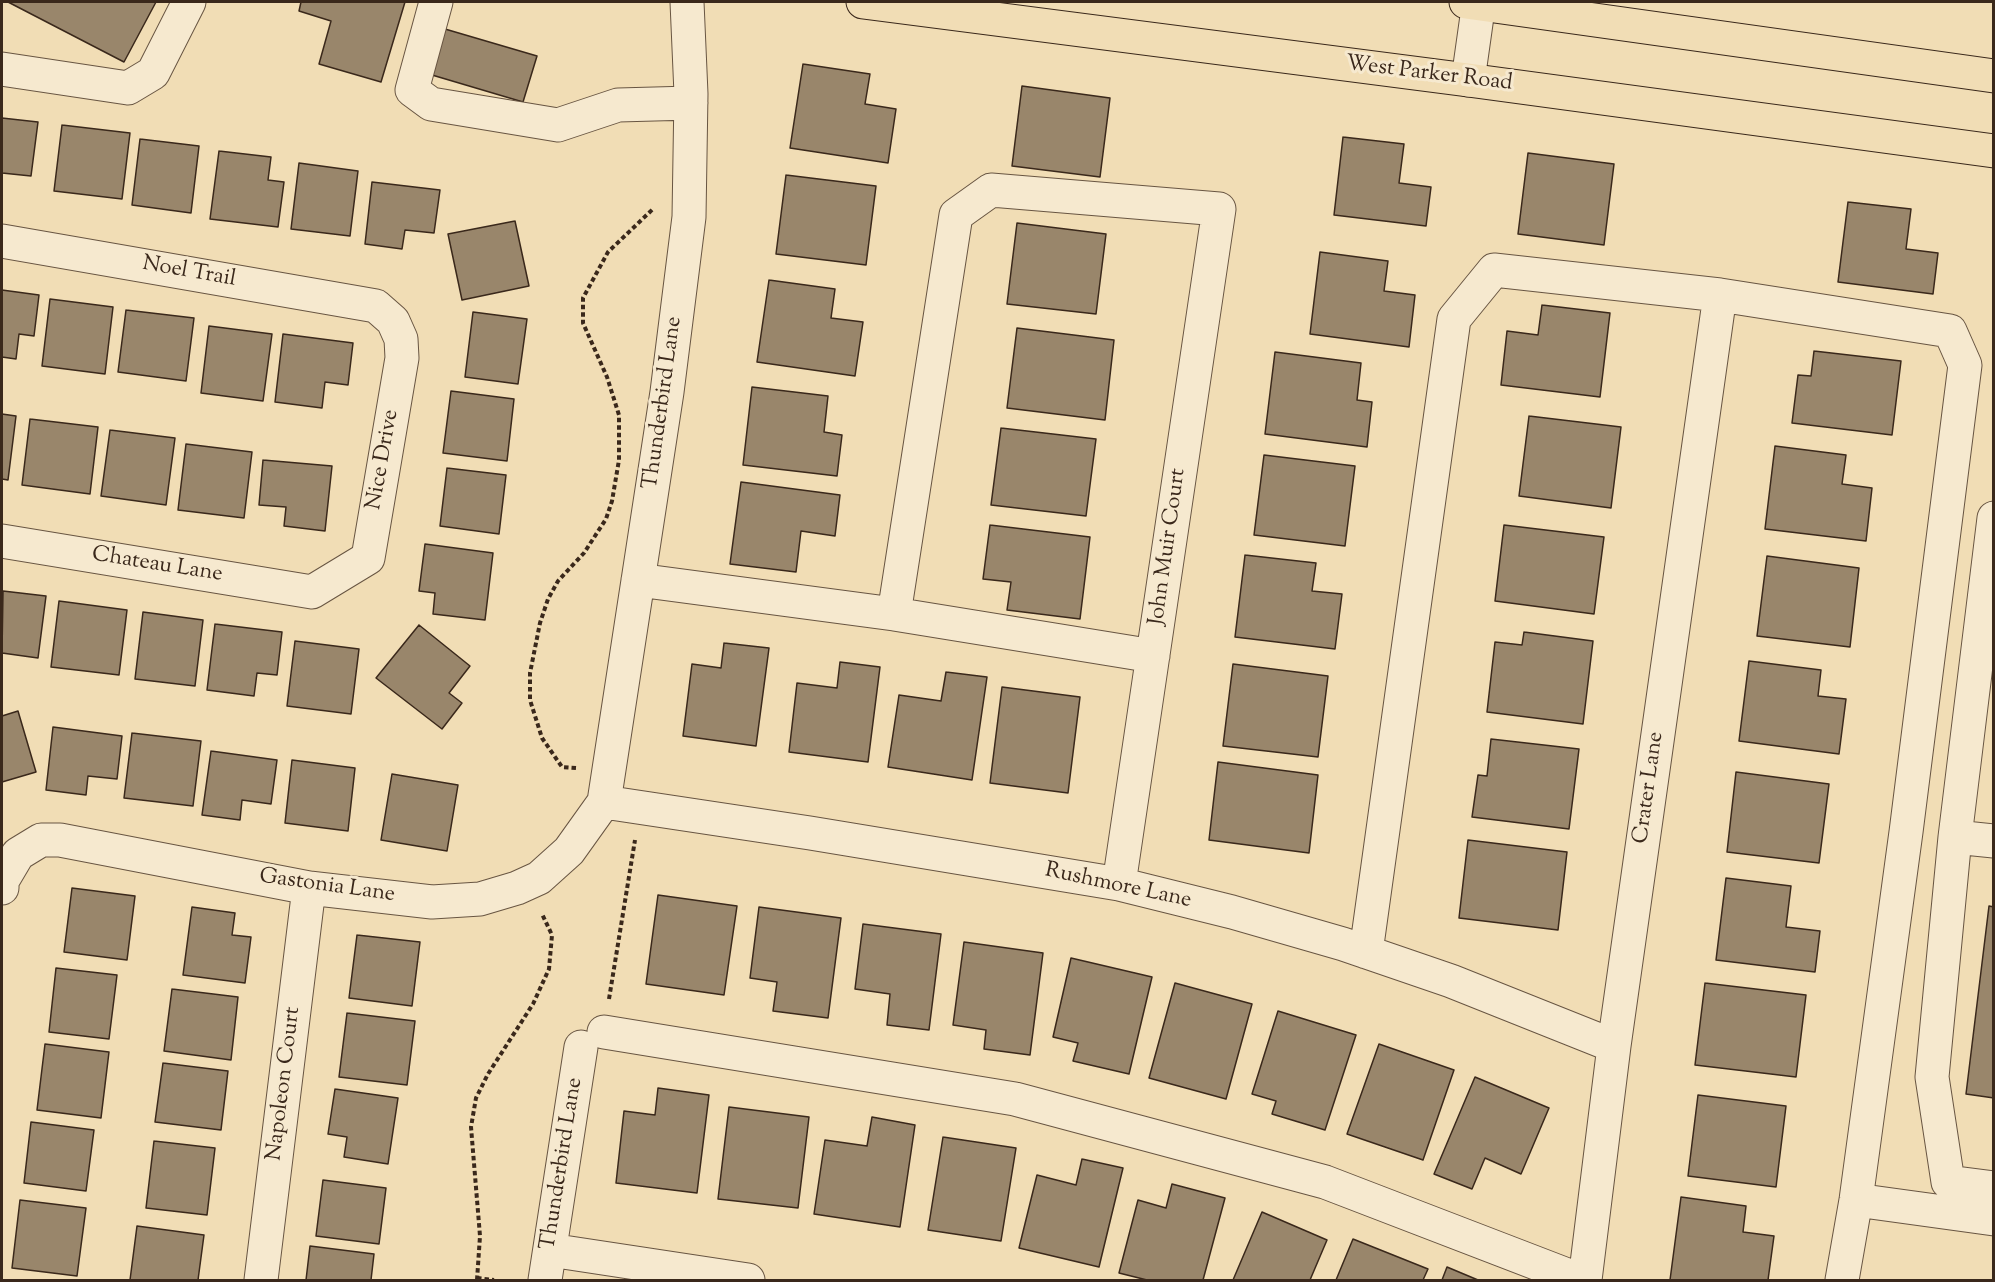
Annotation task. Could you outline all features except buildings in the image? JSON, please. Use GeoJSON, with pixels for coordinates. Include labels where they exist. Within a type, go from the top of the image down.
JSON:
{"type":"FeatureCollection","features":[{"type":"Feature","properties":{"kind":"main road","name":"West Parker Road"},"geometry":{"type":"LineString","coordinates":[[863,2],[1994,151]]}},
{"type":"Feature","properties":{"kind":"main road"},"geometry":{"type":"LineString","coordinates":[[1474,2],[1994,76]]}},
{"type":"Feature","properties":{"kind":"street"},"geometry":{"type":"LineString","coordinates":[[2,69],[128,88],[153,73],[189,2]]}},
{"type":"Feature","properties":{"kind":"street"},"geometry":{"type":"LineString","coordinates":[[436,2],[412,90],[431,104],[558,125],[618,105],[691,103]]}},
{"type":"Feature","properties":{"kind":"street","name":"Thunderbird Lane"},"geometry":{"type":"LineString","coordinates":[[604,802],[668,392],[689,217],[691,103],[687,2]]}},
{"type":"Feature","properties":{"kind":"street"},"geometry":{"type":"LineString","coordinates":[[1468,80],[1474,2]]}},
{"type":"Feature","properties":{"kind":"street","name":"John Muir Court"},"geometry":{"type":"LineString","coordinates":[[894,614],[956,215],[991,190],[1220,209],[1119,884]]}},
{"type":"Feature","properties":{"kind":"street","name":"Noel Trail"},"geometry":{"type":"LineString","coordinates":[[2,241],[376,306]]}},
{"type":"Feature","properties":{"kind":"street"},"geometry":{"type":"LineString","coordinates":[[1366,952],[1454,319],[1494,270],[1720,295],[1950,331],[1965,365],[1906,832],[1856,1200],[1842,1281]]}},
{"type":"Feature","properties":{"kind":"street","name":"Crater Lane"},"geometry":{"type":"LineString","coordinates":[[1586,1281],[1614,1046],[1720,295]]}},
{"type":"Feature","properties":{"kind":"street","name":"Nice Drive"},"geometry":{"type":"LineString","coordinates":[[312,592],[368,558],[402,358],[401,339],[393,321],[376,306]]}},
{"type":"Feature","properties":{"kind":"street"},"geometry":{"type":"LineString","coordinates":[[1994,518],[1955,837],[1932,1077],[1948,1182],[1994,1188]]}},
{"type":"Feature","properties":{"kind":"street","name":"Chateau Lane"},"geometry":{"type":"LineString","coordinates":[[2,541],[312,592]]}},
{"type":"Feature","properties":{"kind":"street"},"geometry":{"type":"LineString","coordinates":[[639,580],[894,614],[1153,656]]}},
{"type":"Feature","properties":{"kind":"street","name":"Rushmore Lane"},"geometry":{"type":"LineString","coordinates":[[604,802],[810,832],[1119,884],[1233,912],[1366,952],[1451,981],[1614,1046]]}},
{"type":"Feature","properties":{"kind":"street","name":"Gastonia Lane"},"geometry":{"type":"LineString","coordinates":[[2,888],[2,881],[18,854],[40,840],[60,840],[309,888],[432,902],[480,899],[539,878],[569,851],[604,802]]}},
{"type":"Feature","properties":{"kind":"street"},"geometry":{"type":"LineString","coordinates":[[1955,837],[1994,841]]}},
{"type":"Feature","properties":{"kind":"street","name":"Napoleon Court"},"geometry":{"type":"LineString","coordinates":[[261,1281],[309,888]]}},
{"type":"Feature","properties":{"kind":"street"},"geometry":{"type":"LineString","coordinates":[[593,1039],[1015,1099],[1325,1182],[1580,1281]]}},
{"type":"Feature","properties":{"kind":"street","name":"Thunderbird Lane"},"geometry":{"type":"LineString","coordinates":[[548,1265],[593,1039]]}},
{"type":"Feature","properties":{"kind":"street"},"geometry":{"type":"LineString","coordinates":[[1856,1200],[1994,1219]]}},
{"type":"Feature","properties":{"kind":"street"},"geometry":{"type":"LineString","coordinates":[[548,1265],[748,1281]]}},
{"type":"Feature","properties":{"kind":"path"},"geometry":{"type":"LineString","coordinates":[[562,767],[542,738],[532,713],[530,673],[540,623],[548,599],[558,581],[584,553],[606,519],[612,501],[619,460],[619,415],[608,377],[583,323],[583,298],[608,252],[650,214],[657,204]]}},
{"type":"Feature","properties":{"kind":"path"},"geometry":{"type":"LineString","coordinates":[[593,1039],[635,840],[628,842]]}},
{"type":"Feature","properties":{"kind":"path"},"geometry":{"type":"LineString","coordinates":[[494,1281],[477,1279],[480,1236],[471,1127],[476,1098],[488,1074],[533,1004],[549,969],[552,935],[542,915],[549,908]]}}]}
